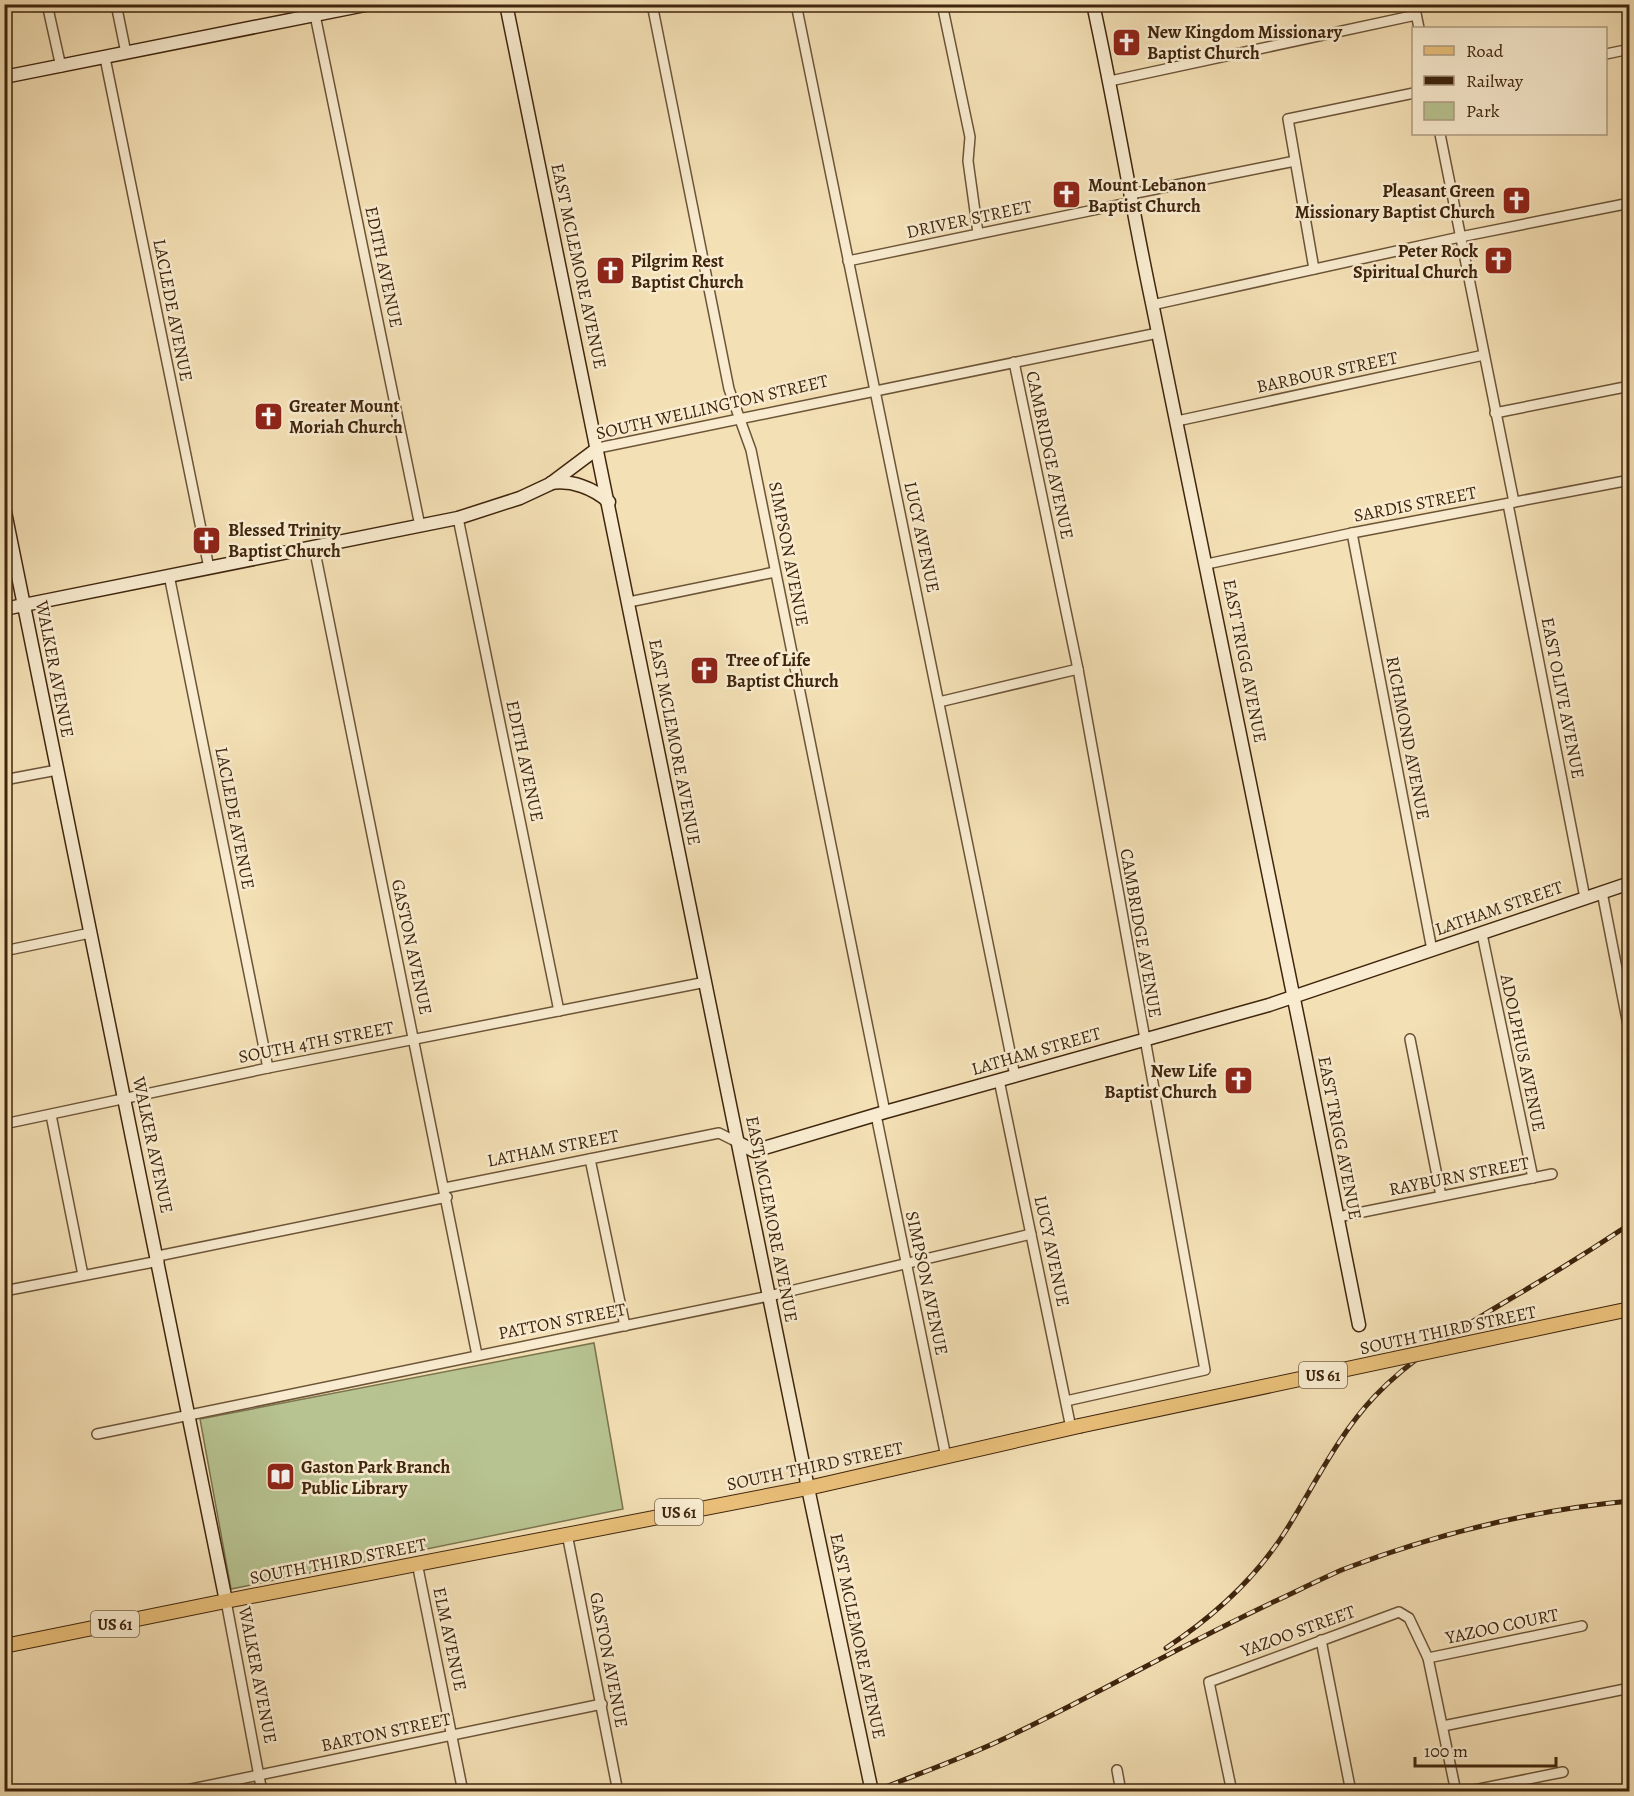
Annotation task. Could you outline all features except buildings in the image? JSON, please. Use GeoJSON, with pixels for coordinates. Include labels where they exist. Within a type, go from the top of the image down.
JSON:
{"type":"FeatureCollection","features":[{"type":"Feature","properties":{"kind":"main road","name":"SOUTH THIRD STREET"},"geometry":{"type":"LineString","coordinates":[[4,1646],[417,1563],[808,1488],[1075,1427],[1629,1309]]}},
{"type":"Feature","properties":{"kind":"street"},"geometry":{"type":"LineString","coordinates":[[47,4],[61,67]]}},
{"type":"Feature","properties":{"kind":"street"},"geometry":{"type":"LineString","coordinates":[[116,4],[126,54]]}},
{"type":"Feature","properties":{"kind":"street"},"geometry":{"type":"LineString","coordinates":[[4,77],[370,4]]}},
{"type":"Feature","properties":{"kind":"street","name":"EAST MCLEMORE AVENUE"},"geometry":{"type":"LineString","coordinates":[[506,4],[808,1488],[872,1791]]}},
{"type":"Feature","properties":{"kind":"street","name":"SIMPSON AVENUE"},"geometry":{"type":"LineString","coordinates":[[652,4],[729,388],[751,450],[946,1457]]}},
{"type":"Feature","properties":{"kind":"street","name":"LUCY AVENUE"},"geometry":{"type":"LineString","coordinates":[[796,4],[1015,1076]]}},
{"type":"Feature","properties":{"kind":"street"},"geometry":{"type":"LineString","coordinates":[[942,4],[970,137],[968,160],[978,234]]}},
{"type":"Feature","properties":{"kind":"street","name":"EAST TRIGG AVENUE"},"geometry":{"type":"LineString","coordinates":[[1093,4],[1359,1325]]}},
{"type":"Feature","properties":{"kind":"street"},"geometry":{"type":"LineString","coordinates":[[1414,4],[1419,27]]}},
{"type":"Feature","properties":{"kind":"street","name":"EDITH AVENUE"},"geometry":{"type":"LineString","coordinates":[[315,15],[420,526]]}},
{"type":"Feature","properties":{"kind":"street"},"geometry":{"type":"LineString","coordinates":[[1110,81],[1416,15]]}},
{"type":"Feature","properties":{"kind":"street"},"geometry":{"type":"LineString","coordinates":[[1607,54],[1629,49]]}},
{"type":"Feature","properties":{"kind":"street","name":"LACLEDE AVENUE"},"geometry":{"type":"LineString","coordinates":[[105,58],[209,568]]}},
{"type":"Feature","properties":{"kind":"street"},"geometry":{"type":"LineString","coordinates":[[1314,269],[1288,119],[1412,93]]}},
{"type":"Feature","properties":{"kind":"street","name":"EAST OLIVE AVENUE"},"geometry":{"type":"LineString","coordinates":[[1440,135],[1496,413],[1585,898]]}},
{"type":"Feature","properties":{"kind":"street","name":"DRIVER STREET"},"geometry":{"type":"LineString","coordinates":[[848,261],[978,234],[1295,161]]}},
{"type":"Feature","properties":{"kind":"street"},"geometry":{"type":"LineString","coordinates":[[1152,305],[1460,237],[1629,203]]}},
{"type":"Feature","properties":{"kind":"street","name":"SOUTH WELLINGTON STREET"},"geometry":{"type":"LineString","coordinates":[[4,609],[458,518],[520,498],[550,484],[598,448],[1158,333]]}},
{"type":"Feature","properties":{"kind":"street","name":"BARBOUR STREET"},"geometry":{"type":"LineString","coordinates":[[1177,421],[1484,356]]}},
{"type":"Feature","properties":{"kind":"street","name":"CAMBRIDGE AVENUE"},"geometry":{"type":"LineString","coordinates":[[1014,362],[1077,669],[1204,1370],[1066,1401]]}},
{"type":"Feature","properties":{"kind":"street"},"geometry":{"type":"LineString","coordinates":[[1496,413],[1629,386]]}},
{"type":"Feature","properties":{"kind":"street","name":"SARDIS STREET"},"geometry":{"type":"LineString","coordinates":[[1207,564],[1352,533],[1629,480]]}},
{"type":"Feature","properties":{"kind":"street"},"geometry":{"type":"LineString","coordinates":[[550,484],[561,482],[581,486],[598,492],[609,502]]}},
{"type":"Feature","properties":{"kind":"street","name":"WALKER AVENUE"},"geometry":{"type":"LineString","coordinates":[[4,507],[158,1258],[261,1791]]}},
{"type":"Feature","properties":{"kind":"street","name":"EDITH AVENUE"},"geometry":{"type":"LineString","coordinates":[[458,518],[559,1011]]}},
{"type":"Feature","properties":{"kind":"street","name":"RICHMOND AVENUE"},"geometry":{"type":"LineString","coordinates":[[1352,533],[1432,950]]}},
{"type":"Feature","properties":{"kind":"street","name":"GASTON AVENUE"},"geometry":{"type":"LineString","coordinates":[[314,547],[446,1192],[477,1355]]}},
{"type":"Feature","properties":{"kind":"street"},"geometry":{"type":"LineString","coordinates":[[629,602],[775,572]]}},
{"type":"Feature","properties":{"kind":"street","name":"LACLEDE AVENUE"},"geometry":{"type":"LineString","coordinates":[[170,575],[268,1068]]}},
{"type":"Feature","properties":{"kind":"street"},"geometry":{"type":"LineString","coordinates":[[939,702],[1077,669]]}},
{"type":"Feature","properties":{"kind":"street"},"geometry":{"type":"LineString","coordinates":[[4,780],[57,770]]}},
{"type":"Feature","properties":{"kind":"street","name":"LATHAM STREET"},"geometry":{"type":"LineString","coordinates":[[4,1291],[590,1159],[719,1133],[754,1151],[880,1113],[1293,997],[1629,883]]}},
{"type":"Feature","properties":{"kind":"street"},"geometry":{"type":"LineString","coordinates":[[1602,892],[1629,1035]]}},
{"type":"Feature","properties":{"kind":"street"},"geometry":{"type":"LineString","coordinates":[[4,951],[90,933]]}},
{"type":"Feature","properties":{"kind":"street","name":"ADOLPHUS AVENUE"},"geometry":{"type":"LineString","coordinates":[[1482,934],[1533,1178]]}},
{"type":"Feature","properties":{"kind":"street","name":"SOUTH 4TH STREET"},"geometry":{"type":"LineString","coordinates":[[4,1124],[268,1068],[706,982]]}},
{"type":"Feature","properties":{"kind":"street"},"geometry":{"type":"LineString","coordinates":[[1410,1039],[1441,1196]]}},
{"type":"Feature","properties":{"kind":"street","name":"LUCY AVENUE"},"geometry":{"type":"LineString","coordinates":[[999,1080],[1066,1401],[1075,1427]]}},
{"type":"Feature","properties":{"kind":"street"},"geometry":{"type":"LineString","coordinates":[[51,1115],[83,1275]]}},
{"type":"Feature","properties":{"kind":"street"},"geometry":{"type":"LineString","coordinates":[[590,1159],[624,1326]]}},
{"type":"Feature","properties":{"kind":"street","name":"RAYBURN STREET"},"geometry":{"type":"LineString","coordinates":[[1338,1217],[1552,1174]]}},
{"type":"Feature","properties":{"kind":"street","name":"PATTON STREET"},"geometry":{"type":"LineString","coordinates":[[98,1434],[769,1296],[1031,1234]]}},
{"type":"Feature","properties":{"kind":"street","name":"GASTON AVENUE"},"geometry":{"type":"LineString","coordinates":[[567,1534],[618,1791]]}},
{"type":"Feature","properties":{"kind":"street","name":"ELM AVENUE"},"geometry":{"type":"LineString","coordinates":[[417,1563],[463,1791]]}},
{"type":"Feature","properties":{"kind":"street","name":"YAZOO STREET"},"geometry":{"type":"LineString","coordinates":[[1232,1791],[1209,1682],[1399,1612],[1409,1618],[1428,1658]]}},
{"type":"Feature","properties":{"kind":"street","name":"YAZOO COURT"},"geometry":{"type":"LineString","coordinates":[[1428,1658],[1582,1626]]}},
{"type":"Feature","properties":{"kind":"street"},"geometry":{"type":"LineString","coordinates":[[1320,1640],[1352,1791]]}},
{"type":"Feature","properties":{"kind":"street"},"geometry":{"type":"LineString","coordinates":[[1428,1658],[1456,1791]]}},
{"type":"Feature","properties":{"kind":"street"},"geometry":{"type":"LineString","coordinates":[[1443,1726],[1629,1688]]}},
{"type":"Feature","properties":{"kind":"street","name":"BARTON STREET"},"geometry":{"type":"LineString","coordinates":[[177,1791],[602,1704]]}},
{"type":"Feature","properties":{"kind":"street"},"geometry":{"type":"LineString","coordinates":[[1117,1770],[1121,1791]]}},
{"type":"Feature","properties":{"kind":"street"},"geometry":{"type":"LineString","coordinates":[[1464,1791],[1563,1772]]}},
{"type":"Feature","properties":{"kind":"green space"},"geometry":{"type":"Polygon","coordinates":[[[594,1343],[623,1509],[231,1589],[200,1419],[594,1343]]]}},
{"type":"Feature","properties":{"kind":"railway"},"geometry":{"type":"LineString","coordinates":[[1166,1648],[1216,1610],[1260,1566],[1285,1532],[1349,1428],[1361,1411],[1390,1381],[1457,1331],[1556,1272],[1630,1224]]}},
{"type":"Feature","properties":{"kind":"railway"},"geometry":{"type":"LineString","coordinates":[[873,1792],[999,1741],[1246,1615],[1344,1569],[1449,1534],[1485,1525],[1557,1510],[1630,1501]]}},
{"type":"Feature","properties":{"kind":"place","name":"New Kingdom Missionary Baptist Church"},"geometry":{"type":"Point","coordinates":[1126,42]}},
{"type":"Feature","properties":{"kind":"place","name":"Mount Lebanon Baptist Church"},"geometry":{"type":"Point","coordinates":[1067,195]}},
{"type":"Feature","properties":{"kind":"place","name":"Pleasant Green Missionary Baptist Church"},"geometry":{"type":"Point","coordinates":[1516,201]}},
{"type":"Feature","properties":{"kind":"place","name":"Peter Rock Spiritual Church"},"geometry":{"type":"Point","coordinates":[1499,261]}},
{"type":"Feature","properties":{"kind":"place","name":"Pilgrim Rest Baptist Church"},"geometry":{"type":"Point","coordinates":[610,271]}},
{"type":"Feature","properties":{"kind":"place","name":"Greater Mount Moriah Church"},"geometry":{"type":"Point","coordinates":[268,416]}},
{"type":"Feature","properties":{"kind":"place","name":"Blessed Trinity Baptist Church"},"geometry":{"type":"Point","coordinates":[207,540]}},
{"type":"Feature","properties":{"kind":"place","name":"Tree of Life Baptist Church"},"geometry":{"type":"Point","coordinates":[705,670]}},
{"type":"Feature","properties":{"kind":"place","name":"New Life Baptist Church"},"geometry":{"type":"Point","coordinates":[1238,1081]}},
{"type":"Feature","properties":{"kind":"place","name":"Gaston Park Branch Public Library"},"geometry":{"type":"Point","coordinates":[280,1477]}}]}
